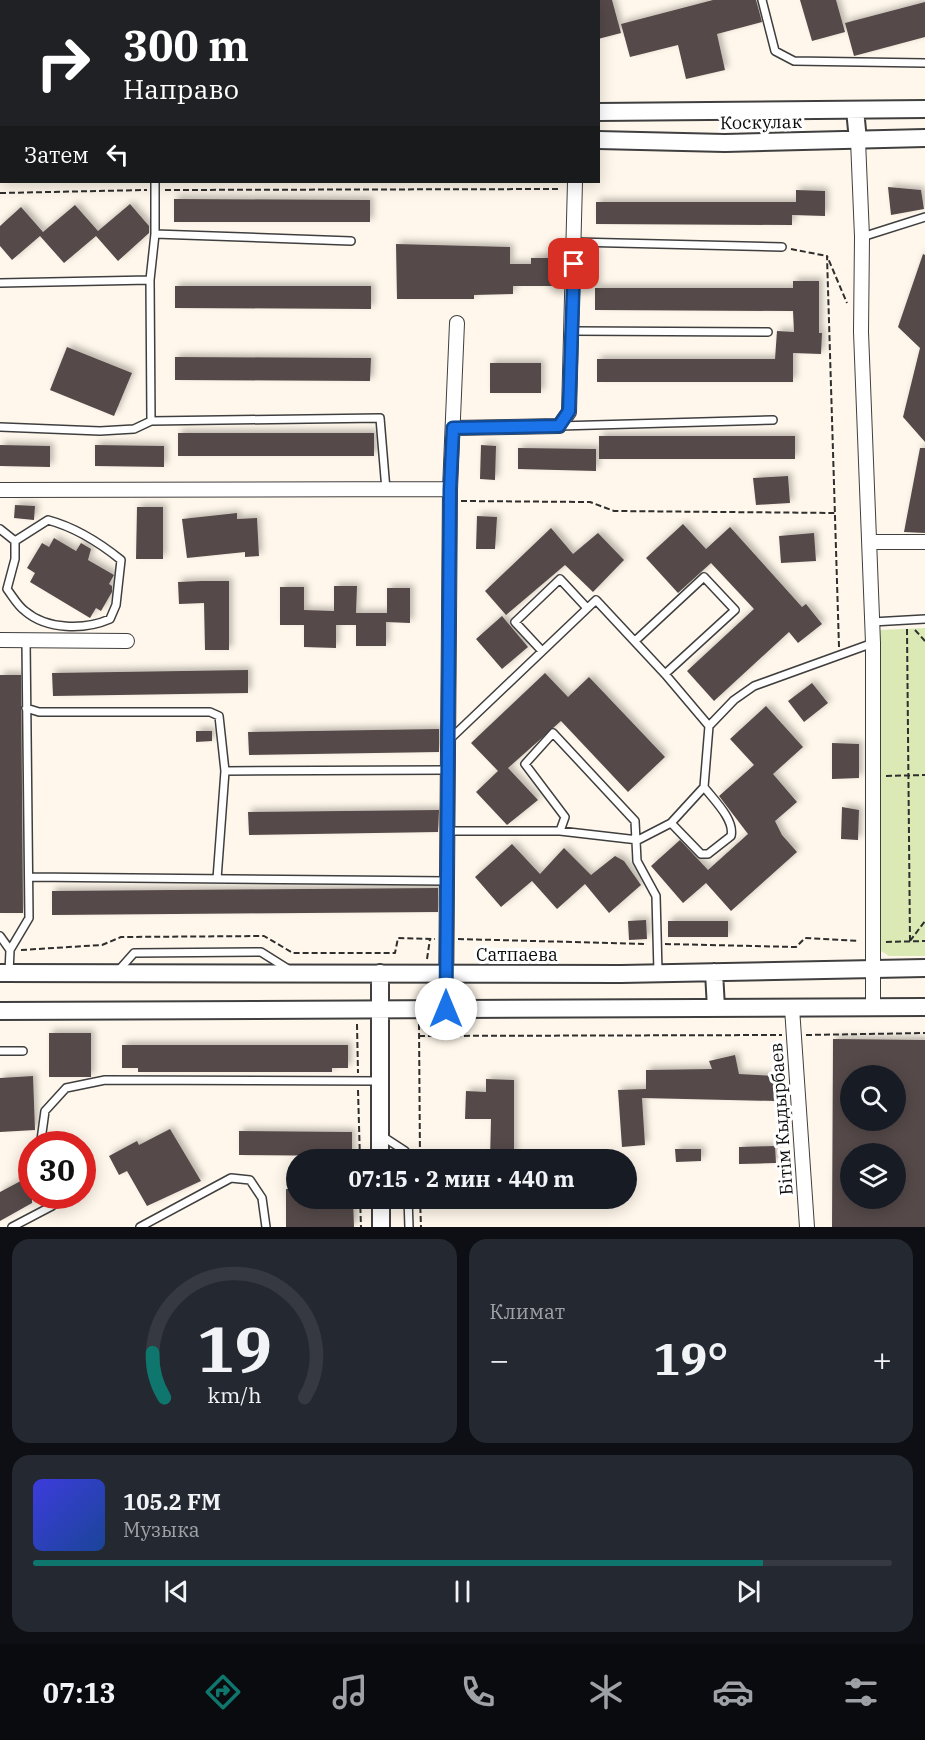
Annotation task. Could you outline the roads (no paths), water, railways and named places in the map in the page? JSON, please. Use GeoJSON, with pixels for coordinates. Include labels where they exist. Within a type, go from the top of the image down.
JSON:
{"type":"FeatureCollection","features":[{"type":"Feature","properties":{"kind":"street","name":"Коскулак"},"geometry":{"type":"LineString","coordinates":[[600,112],[925,109]]}},
{"type":"Feature","properties":{"kind":"street"},"geometry":{"type":"LineString","coordinates":[[855,110],[862,237],[861,333],[873,643],[873,1007]]}},
{"type":"Feature","properties":{"kind":"street","name":"Коскулак"},"geometry":{"type":"LineString","coordinates":[[600,140],[725,143],[925,138]]}},
{"type":"Feature","properties":{"kind":"street"},"geometry":{"type":"LineString","coordinates":[[453,428],[559,426],[569,411],[573,331],[575,185]]}},
{"type":"Feature","properties":{"kind":"street"},"geometry":{"type":"LineString","coordinates":[[446,1009],[450,495],[457,323]]}},
{"type":"Feature","properties":{"kind":"street"},"geometry":{"type":"LineString","coordinates":[[0,490],[386,490],[450,495]]}},
{"type":"Feature","properties":{"kind":"street"},"geometry":{"type":"LineString","coordinates":[[870,542],[925,542]]}},
{"type":"Feature","properties":{"kind":"street"},"geometry":{"type":"LineString","coordinates":[[0,640],[127,641]]}},
{"type":"Feature","properties":{"kind":"street","name":"Сатпаева"},"geometry":{"type":"LineString","coordinates":[[5,973],[658,973],[925,968]]}},
{"type":"Feature","properties":{"kind":"street"},"geometry":{"type":"LineString","coordinates":[[714,972],[716,1008]]}},
{"type":"Feature","properties":{"kind":"street"},"geometry":{"type":"LineString","coordinates":[[380,973],[380,1149]]}},
{"type":"Feature","properties":{"kind":"street"},"geometry":{"type":"LineString","coordinates":[[0,1011],[925,1007]]}},
{"type":"Feature","properties":{"kind":"street","name":"Бiтiм Кыдырбаев"},"geometry":{"type":"LineString","coordinates":[[792,1008],[807,1227]]}},
{"type":"Feature","properties":{"kind":"street"},"geometry":{"type":"LineString","coordinates":[[381,1209],[381,1227]]}},
{"type":"Feature","properties":{"kind":"lane"},"geometry":{"type":"LineString","coordinates":[[762,0],[775,51],[794,61],[925,63]]}},
{"type":"Feature","properties":{"kind":"lane"},"geometry":{"type":"LineString","coordinates":[[151,421],[150,280],[155,234],[155,183]]}},
{"type":"Feature","properties":{"kind":"lane"},"geometry":{"type":"LineString","coordinates":[[862,237],[925,217]]}},
{"type":"Feature","properties":{"kind":"lane"},"geometry":{"type":"LineString","coordinates":[[155,234],[351,241]]}},
{"type":"Feature","properties":{"kind":"lane"},"geometry":{"type":"LineString","coordinates":[[575,242],[782,247]]}},
{"type":"Feature","properties":{"kind":"lane"},"geometry":{"type":"LineString","coordinates":[[0,283],[150,280]]}},
{"type":"Feature","properties":{"kind":"lane"},"geometry":{"type":"LineString","coordinates":[[573,331],[768,332]]}},
{"type":"Feature","properties":{"kind":"lane"},"geometry":{"type":"LineString","coordinates":[[0,427],[100,431],[134,429],[151,421],[380,418],[386,490]]}},
{"type":"Feature","properties":{"kind":"lane"},"geometry":{"type":"LineString","coordinates":[[559,426],[773,420]]}},
{"type":"Feature","properties":{"kind":"lane"},"geometry":{"type":"LineString","coordinates":[[48,520],[62,524],[108,549],[121,560],[116,605],[110,619],[95,625],[68,626],[39,621],[24,610],[7,590],[15,559],[15,541],[48,520]]}},
{"type":"Feature","properties":{"kind":"lane"},"geometry":{"type":"LineString","coordinates":[[0,529],[15,541]]}},
{"type":"Feature","properties":{"kind":"lane"},"geometry":{"type":"LineString","coordinates":[[635,641],[704,577],[735,610],[665,674]]}},
{"type":"Feature","properties":{"kind":"lane"},"geometry":{"type":"LineString","coordinates":[[542,651],[515,622],[545,593],[560,579],[587,608]]}},
{"type":"Feature","properties":{"kind":"lane"},"geometry":{"type":"LineString","coordinates":[[448,740],[596,600],[665,674],[709,726]]}},
{"type":"Feature","properties":{"kind":"lane"},"geometry":{"type":"LineString","coordinates":[[872,622],[925,619]]}},
{"type":"Feature","properties":{"kind":"lane"},"geometry":{"type":"LineString","coordinates":[[5,973],[10,950],[29,918],[26,641]]}},
{"type":"Feature","properties":{"kind":"lane"},"geometry":{"type":"LineString","coordinates":[[448,831],[560,831],[638,840],[671,824],[704,787],[709,726],[734,700],[754,686],[873,643]]}},
{"type":"Feature","properties":{"kind":"lane"},"geometry":{"type":"LineString","coordinates":[[26,708],[39,712],[210,712],[219,716],[225,771],[216,879]]}},
{"type":"Feature","properties":{"kind":"lane"},"geometry":{"type":"LineString","coordinates":[[560,831],[565,817],[525,764],[553,733],[635,822],[638,840],[637,861],[656,896],[658,973]]}},
{"type":"Feature","properties":{"kind":"lane"},"geometry":{"type":"LineString","coordinates":[[225,771],[448,770]]}},
{"type":"Feature","properties":{"kind":"lane"},"geometry":{"type":"LineString","coordinates":[[671,824],[701,854],[708,854],[731,836],[733,830],[728,819],[704,787]]}},
{"type":"Feature","properties":{"kind":"lane"},"geometry":{"type":"LineString","coordinates":[[30,877],[447,881]]}},
{"type":"Feature","properties":{"kind":"lane"},"geometry":{"type":"LineString","coordinates":[[0,936],[10,950]]}},
{"type":"Feature","properties":{"kind":"lane"},"geometry":{"type":"LineString","coordinates":[[0,1051],[23,1051]]}},
{"type":"Feature","properties":{"kind":"lane"},"geometry":{"type":"LineString","coordinates":[[42,1131],[45,1111],[66,1088],[105,1080],[380,1082]]}},
{"type":"Feature","properties":{"kind":"lane"},"geometry":{"type":"LineString","coordinates":[[380,1135],[402,1149]]}},
{"type":"Feature","properties":{"kind":"lane"},"geometry":{"type":"LineString","coordinates":[[140,1227],[231,1178],[250,1180],[262,1198],[266,1227]]}},
{"type":"Feature","properties":{"kind":"lane"},"geometry":{"type":"LineString","coordinates":[[12,1227],[46,1209]]}},
{"type":"Feature","properties":{"kind":"lane"},"geometry":{"type":"LineString","coordinates":[[408,1209],[409,1227]]}}]}
